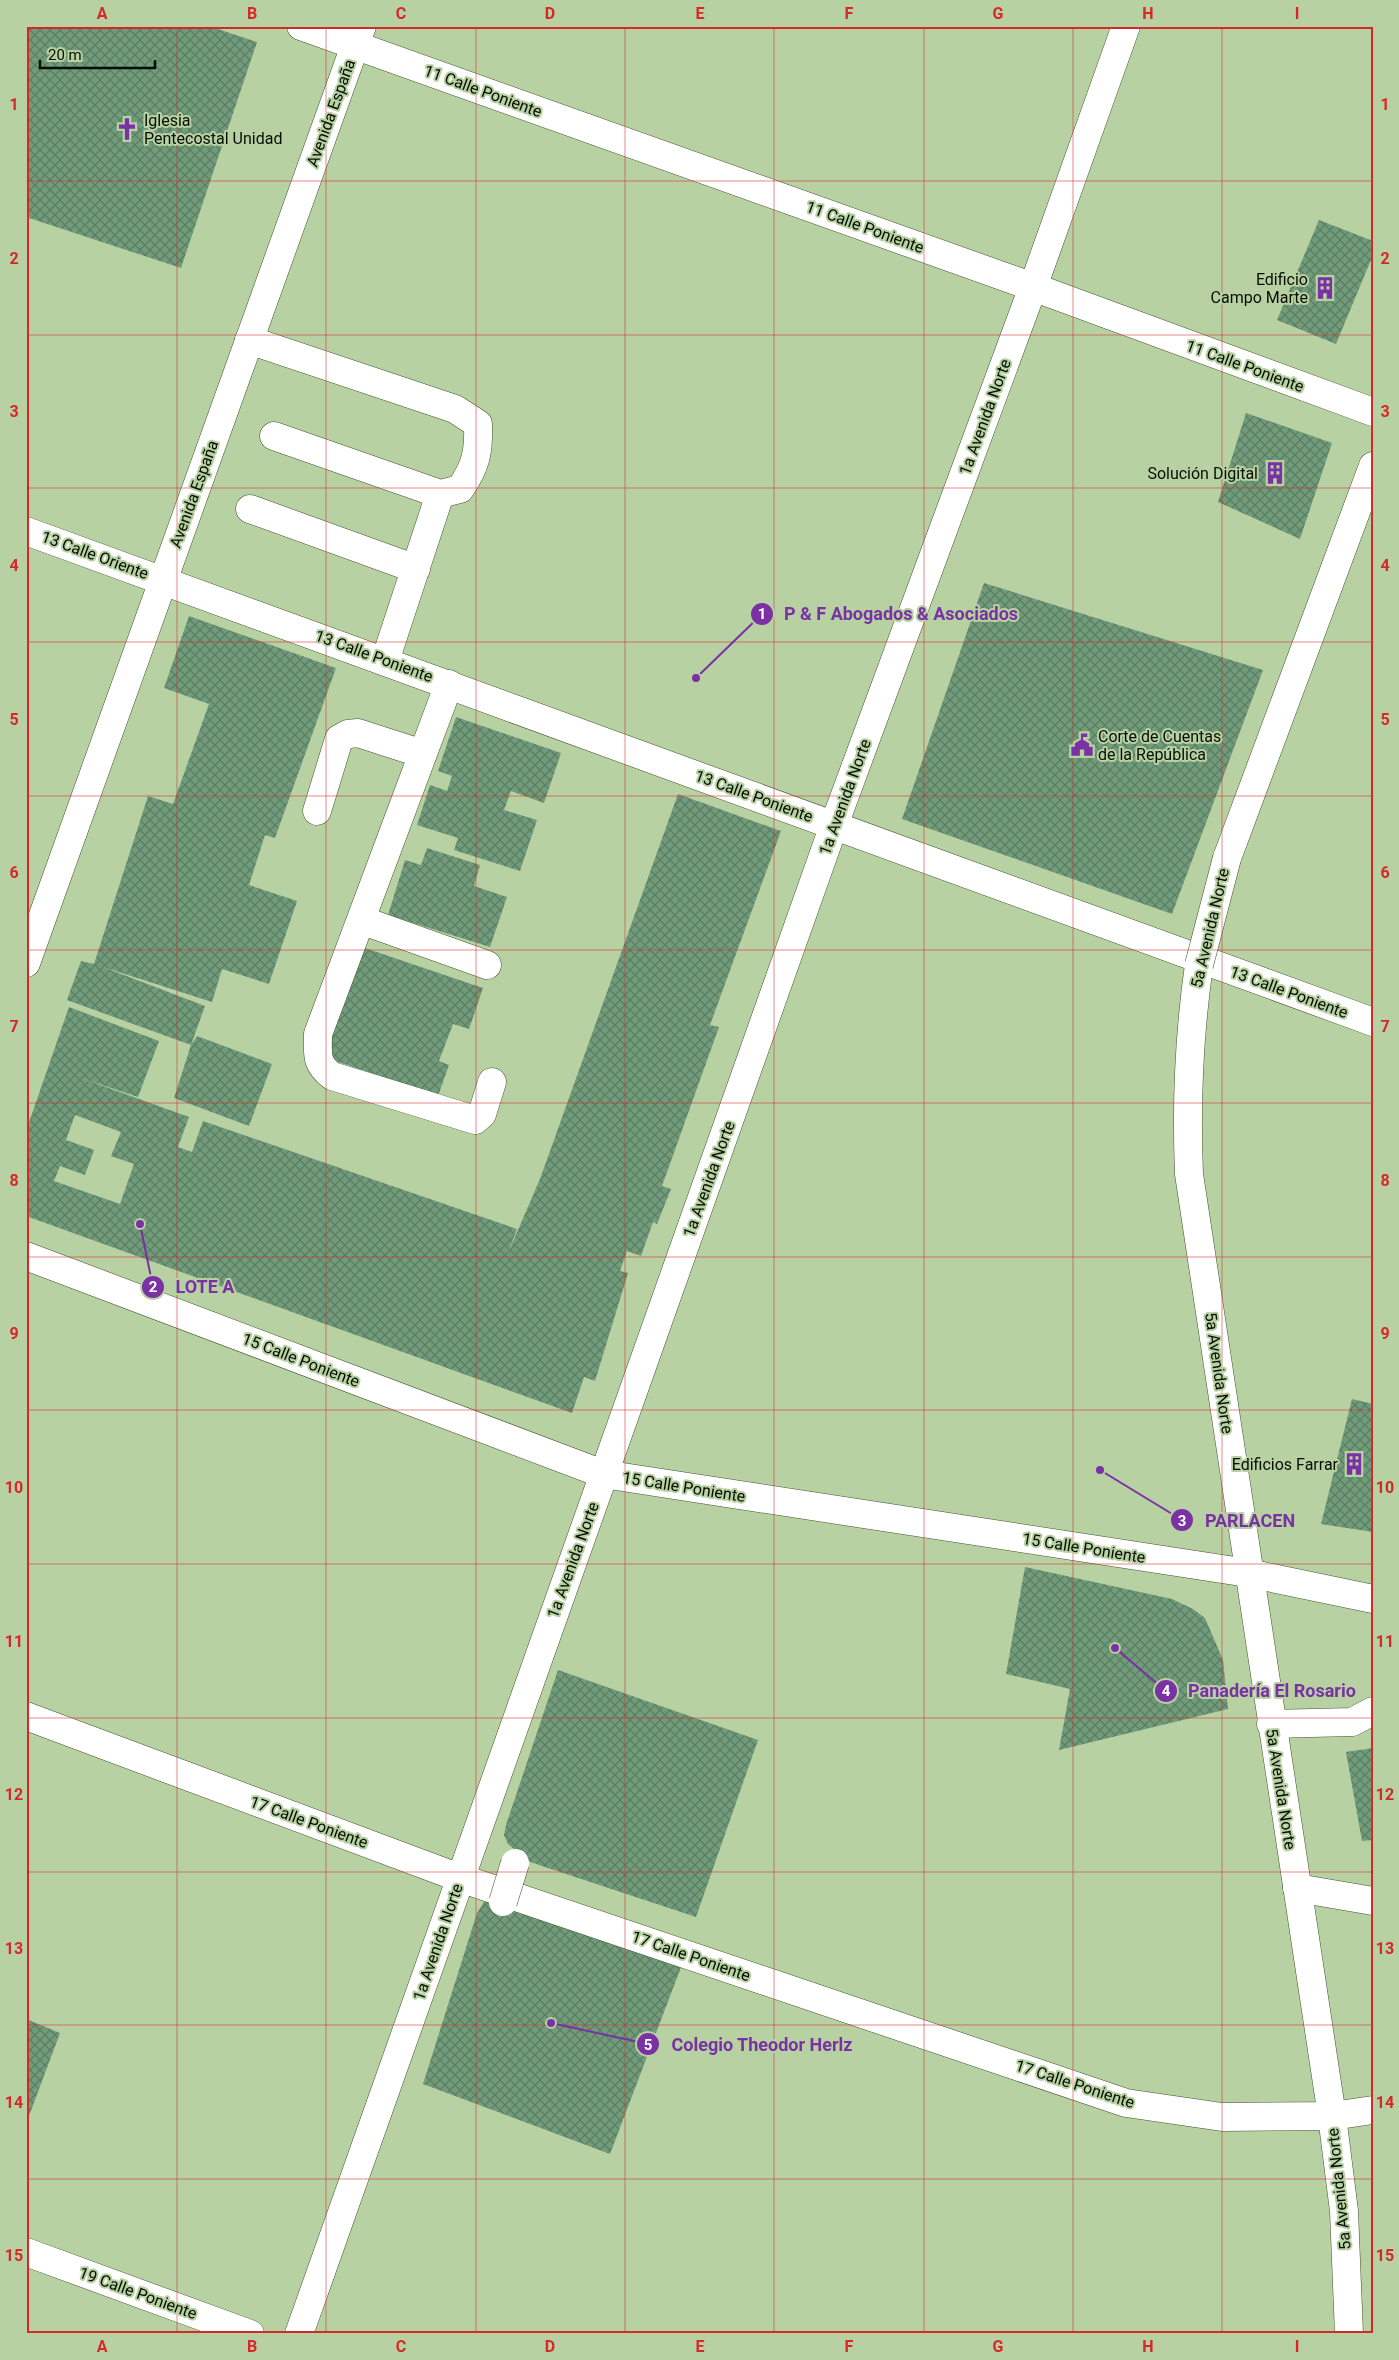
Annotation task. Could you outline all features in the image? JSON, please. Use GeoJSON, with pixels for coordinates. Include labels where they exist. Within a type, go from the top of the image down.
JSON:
{"type":"FeatureCollection","features":[{"type":"Feature","properties":{"kind":"street","name":"11 Calle Poniente"},"geometry":{"type":"LineString","coordinates":[[301,26],[359,36],[1373,412]]}},
{"type":"Feature","properties":{"kind":"street","name":"1a Avenida Norte"},"geometry":{"type":"LineString","coordinates":[[299,2334],[834,825],[1033,287],[1126,26]]}},
{"type":"Feature","properties":{"kind":"street","name":"Avenida España"},"geometry":{"type":"LineString","coordinates":[[26,963],[359,36]]}},
{"type":"Feature","properties":{"kind":"street"},"geometry":{"type":"LineString","coordinates":[[249,340],[455,409],[478,424],[479,448],[470,476],[460,489],[440,494],[274,436]]}},
{"type":"Feature","properties":{"kind":"street","name":"5a Avenida Norte"},"geometry":{"type":"LineString","coordinates":[[1349,2334],[1344,2211],[1332,2116],[1248,1573],[1189,1174],[1188,1081],[1194,999],[1199,965],[1227,858],[1373,466]]}},
{"type":"Feature","properties":{"kind":"street"},"geometry":{"type":"LineString","coordinates":[[385,661],[440,494]]}},
{"type":"Feature","properties":{"kind":"street"},"geometry":{"type":"LineString","coordinates":[[250,509],[416,569]]}},
{"type":"Feature","properties":{"kind":"street","name":"13 Calle Oriente"},"geometry":{"type":"LineString","coordinates":[[26,531],[164,580]]}},
{"type":"Feature","properties":{"kind":"street","name":"13 Calle Poniente"},"geometry":{"type":"LineString","coordinates":[[164,580],[1373,1022]]}},
{"type":"Feature","properties":{"kind":"street"},"geometry":{"type":"LineString","coordinates":[[449,684],[318,1034],[318,1055],[321,1068],[332,1076],[475,1120],[482,1114],[492,1082]]}},
{"type":"Feature","properties":{"kind":"street"},"geometry":{"type":"LineString","coordinates":[[316,811],[339,739],[348,734],[358,733],[423,754]]}},
{"type":"Feature","properties":{"kind":"street"},"geometry":{"type":"LineString","coordinates":[[361,920],[486,965]]}},
{"type":"Feature","properties":{"kind":"street","name":"15 Calle Poniente"},"geometry":{"type":"LineString","coordinates":[[26,1256],[603,1474],[1248,1573],[1373,1599]]}},
{"type":"Feature","properties":{"kind":"street"},"geometry":{"type":"LineString","coordinates":[[1272,1724],[1352,1722],[1373,1712]]}},
{"type":"Feature","properties":{"kind":"street","name":"17 Calle Poniente"},"geometry":{"type":"LineString","coordinates":[[26,1716],[460,1878],[1126,2103],[1222,2117],[1332,2116],[1373,2110]]}},
{"type":"Feature","properties":{"kind":"street"},"geometry":{"type":"LineString","coordinates":[[502,1902],[518,1853]]}},
{"type":"Feature","properties":{"kind":"street"},"geometry":{"type":"LineString","coordinates":[[1297,1888],[1373,1901]]}},
{"type":"Feature","properties":{"kind":"street","name":"19 Calle Poniente"},"geometry":{"type":"LineString","coordinates":[[26,2252],[250,2334]]}},
{"type":"Feature","properties":{"kind":"building","name":"Iglesia Pentecostal Unidad"},"geometry":{"type":"Polygon","coordinates":[[[26,26],[209,26],[257,42],[181,268],[26,217],[26,26]]]}},
{"type":"Feature","properties":{"kind":"building","name":"Edificio Campo Marte"},"geometry":{"type":"Polygon","coordinates":[[[1319,220],[1373,241],[1373,255],[1336,344],[1277,320],[1319,220]]]}},
{"type":"Feature","properties":{"kind":"building","name":"Solución Digital"},"geometry":{"type":"Polygon","coordinates":[[[1246,413],[1332,443],[1300,539],[1218,502],[1246,413]]]}},
{"type":"Feature","properties":{"kind":"building","name":"Corte de Cuentas de la República"},"geometry":{"type":"Polygon","coordinates":[[[984,583],[1263,670],[1172,914],[902,819],[984,583]]]}},
{"type":"Feature","properties":{"kind":"building"},"geometry":{"type":"Polygon","coordinates":[[[189,616],[336,668],[275,838],[265,835],[249,885],[297,901],[269,984],[222,969],[212,1002],[103,967],[205,1006],[191,1045],[67,1000],[81,961],[94,964],[148,796],[173,804],[209,704],[164,688],[189,616]]]}},
{"type":"Feature","properties":{"kind":"building"},"geometry":{"type":"Polygon","coordinates":[[[456,717],[561,753],[544,803],[511,791],[504,810],[537,820],[520,871],[454,850],[458,838],[417,825],[430,785],[447,791],[452,776],[438,771],[456,717]]]}},
{"type":"Feature","properties":{"kind":"building"},"geometry":{"type":"Polygon","coordinates":[[[678,794],[781,831],[710,1025],[719,1027],[662,1186],[671,1189],[657,1224],[653,1222],[641,1256],[627,1251],[620,1271],[628,1273],[595,1381],[584,1377],[572,1413],[26,1216],[26,1131],[69,1007],[159,1041],[138,1097],[81,1078],[189,1117],[178,1147],[192,1152],[203,1121],[517,1229],[508,1253],[540,1179],[678,794]],[[75,1115],[66,1140],[94,1150],[85,1175],[60,1166],[54,1181],[120,1204],[134,1164],[111,1156],[121,1132],[75,1115]]]}},
{"type":"Feature","properties":{"kind":"building"},"geometry":{"type":"Polygon","coordinates":[[[427,848],[480,865],[474,886],[507,897],[490,947],[388,915],[405,860],[421,865],[427,848]]]}},
{"type":"Feature","properties":{"kind":"building"},"geometry":{"type":"Polygon","coordinates":[[[362,947],[483,988],[469,1029],[453,1024],[439,1061],[449,1065],[438,1096],[324,1057],[362,947]]]}},
{"type":"Feature","properties":{"kind":"building"},"geometry":{"type":"Polygon","coordinates":[[[197,1036],[272,1064],[249,1126],[174,1098],[191,1045],[197,1036]]]}},
{"type":"Feature","properties":{"kind":"building","name":"Edificios Farrar"},"geometry":{"type":"Polygon","coordinates":[[[1352,1399],[1373,1404],[1373,1532],[1321,1524],[1352,1399]]]}},
{"type":"Feature","properties":{"kind":"building"},"geometry":{"type":"Polygon","coordinates":[[[1025,1567],[1172,1599],[1193,1609],[1205,1618],[1223,1660],[1228,1709],[1059,1750],[1070,1689],[1006,1674],[1025,1567]]]}},
{"type":"Feature","properties":{"kind":"building"},"geometry":{"type":"Polygon","coordinates":[[[558,1670],[758,1740],[696,1917],[528,1861],[508,1844],[504,1835],[506,1825],[558,1670]]]}},
{"type":"Feature","properties":{"kind":"building"},"geometry":{"type":"Polygon","coordinates":[[[1373,1748],[1373,1840],[1362,1841],[1346,1752],[1373,1748]]]}},
{"type":"Feature","properties":{"kind":"building"},"geometry":{"type":"Polygon","coordinates":[[[493,1900],[683,1962],[610,2154],[423,2084],[477,1913],[484,1902],[493,1900]]]}},
{"type":"Feature","properties":{"kind":"building"},"geometry":{"type":"Polygon","coordinates":[[[26,2019],[60,2033],[26,2124],[26,2019]]]}},
{"type":"Feature","properties":{"kind":"place","name":"Iglesia Pentecostal Unidad"},"geometry":{"type":"Point","coordinates":[127,129]}},
{"type":"Feature","properties":{"kind":"place","name":"Edificio Campo Marte"},"geometry":{"type":"Point","coordinates":[1325,288]}},
{"type":"Feature","properties":{"kind":"place","name":"Solución Digital"},"geometry":{"type":"Point","coordinates":[1275,473]}},
{"type":"Feature","properties":{"kind":"place","name":"P & F Abogados & Asociados"},"geometry":{"type":"Point","coordinates":[696,678]}},
{"type":"Feature","properties":{"kind":"place","name":"Corte de Cuentas de la República"},"geometry":{"type":"Point","coordinates":[1082,745]}},
{"type":"Feature","properties":{"kind":"place","name":"LOTE A"},"geometry":{"type":"Point","coordinates":[140,1224]}},
{"type":"Feature","properties":{"kind":"place","name":"Edificios Farrar"},"geometry":{"type":"Point","coordinates":[1354,1464]}},
{"type":"Feature","properties":{"kind":"place","name":"PARLACEN"},"geometry":{"type":"Point","coordinates":[1100,1470]}},
{"type":"Feature","properties":{"kind":"place","name":"Panadería El Rosario"},"geometry":{"type":"Point","coordinates":[1115,1648]}},
{"type":"Feature","properties":{"kind":"place","name":"Colegio Theodor Herlz"},"geometry":{"type":"Point","coordinates":[551,2023]}}]}
